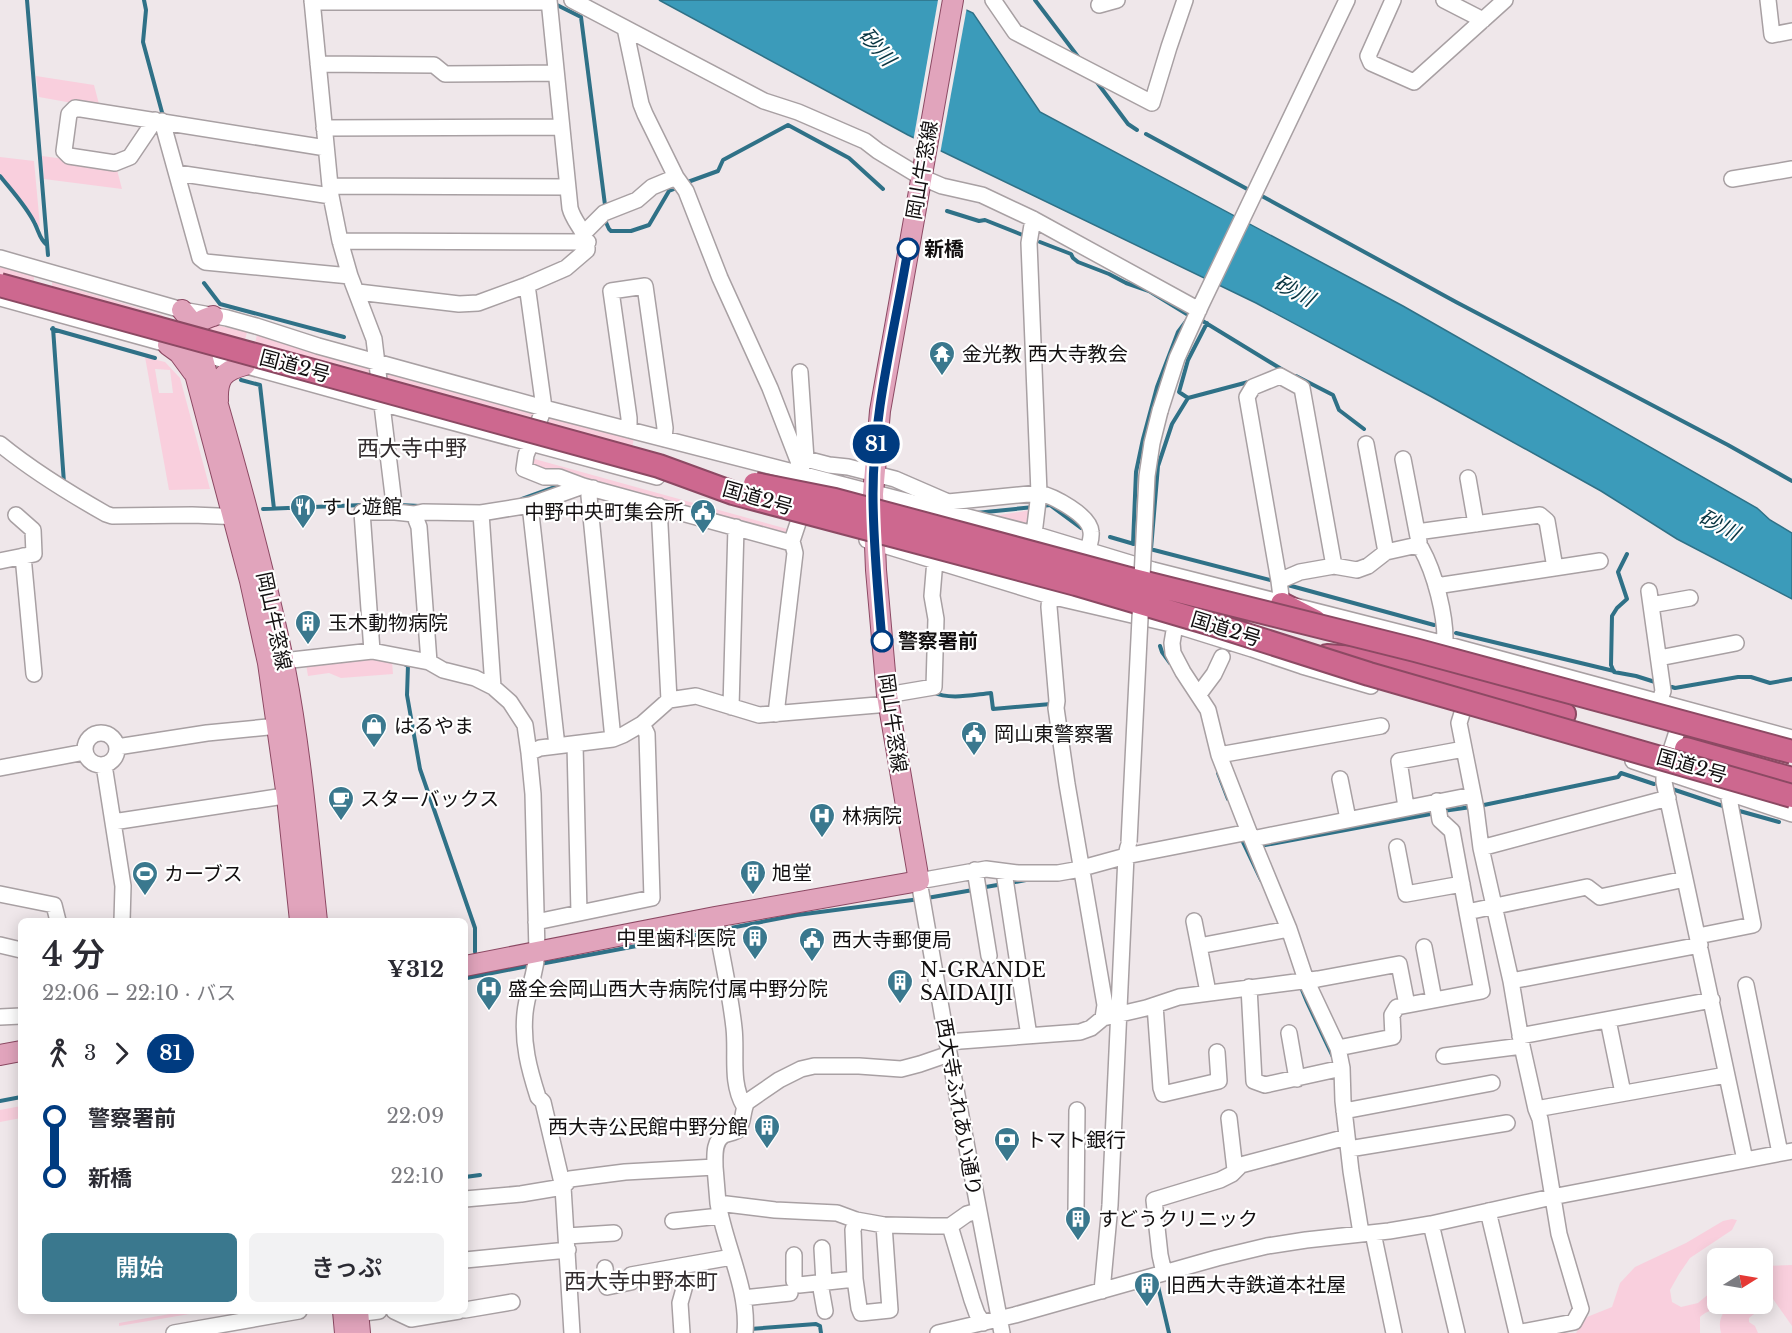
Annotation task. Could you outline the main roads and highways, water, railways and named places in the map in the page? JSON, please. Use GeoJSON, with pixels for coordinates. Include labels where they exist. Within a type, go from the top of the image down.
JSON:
{"type":"FeatureCollection","features":[{"type":"Feature","properties":{"kind":"highway","name":"国道2号"},"geometry":{"type":"LineString","coordinates":[[0,285],[659,466],[835,500],[1126,578],[1669,710],[1792,752]]}},
{"type":"Feature","properties":{"kind":"highway","name":"国道2号"},"geometry":{"type":"LineString","coordinates":[[659,466],[733,493],[1076,584],[1369,674],[1757,785],[1792,798]]}},
{"type":"Feature","properties":{"kind":"highway"},"geometry":{"type":"LineString","coordinates":[[1280,588],[1359,644],[1385,654],[1792,779]]}},
{"type":"Feature","properties":{"kind":"highway"},"geometry":{"type":"LineString","coordinates":[[1252,649],[1356,658],[1792,766]]}},
{"type":"Feature","properties":{"kind":"highway"},"geometry":{"type":"LineString","coordinates":[[1669,710],[1792,740]]}},
{"type":"Feature","properties":{"kind":"main road","name":"岡山牛窓線"},"geometry":{"type":"LineString","coordinates":[[468,966],[536,961],[717,926],[921,892],[888,699],[875,542],[873,484],[879,411],[953,0]]}},
{"type":"Feature","properties":{"kind":"main road","name":"岡山牛窓線"},"geometry":{"type":"LineString","coordinates":[[182,310],[195,329],[197,352],[195,374],[239,509]]}},
{"type":"Feature","properties":{"kind":"main road"},"geometry":{"type":"LineString","coordinates":[[195,329],[197,324],[213,316]]}},
{"type":"Feature","properties":{"kind":"main road"},"geometry":{"type":"LineString","coordinates":[[168,345],[186,361],[195,374]]}},
{"type":"Feature","properties":{"kind":"main road","name":"岡山牛窓線"},"geometry":{"type":"LineString","coordinates":[[197,352],[218,405],[239,509],[250,581],[294,725],[300,918]]}},
{"type":"Feature","properties":{"kind":"main road"},"geometry":{"type":"LineString","coordinates":[[218,405],[219,381],[227,371],[244,365]]}},
{"type":"Feature","properties":{"kind":"main road","name":"岡山牛窓線"},"geometry":{"type":"LineString","coordinates":[[275,662],[278,726],[295,795],[316,918]]}},
{"type":"Feature","properties":{"kind":"main road"},"geometry":{"type":"LineString","coordinates":[[0,1055],[18,1052]]}},
{"type":"Feature","properties":{"kind":"water","name":"砂川"},"geometry":{"type":"Polygon","coordinates":[[[659,0],[945,0],[973,13],[1040,112],[1403,306],[1757,508],[1770,520],[1792,533],[1792,599],[1677,539],[1601,491],[1256,303],[908,135],[659,0]]]}},
{"type":"Feature","properties":{"kind":"waterway"},"geometry":{"type":"LineString","coordinates":[[27,0],[48,255]]}},
{"type":"Feature","properties":{"kind":"waterway"},"geometry":{"type":"LineString","coordinates":[[144,0],[146,10],[143,42],[163,116]]}},
{"type":"Feature","properties":{"kind":"waterway"},"geometry":{"type":"LineString","coordinates":[[1035,0],[1079,58]]}},
{"type":"Feature","properties":{"kind":"waterway"},"geometry":{"type":"LineString","coordinates":[[555,4],[581,17],[605,205],[603,207]]}},
{"type":"Feature","properties":{"kind":"waterway"},"geometry":{"type":"LineString","coordinates":[[1096,81],[1128,124],[1137,130]]}},
{"type":"Feature","properties":{"kind":"waterway"},"geometry":{"type":"LineString","coordinates":[[685,183],[718,171],[723,160],[788,125],[849,158],[883,189]]}},
{"type":"Feature","properties":{"kind":"waterway"},"geometry":{"type":"LineString","coordinates":[[1146,134],[1249,190]]}},
{"type":"Feature","properties":{"kind":"waterway"},"geometry":{"type":"LineString","coordinates":[[0,176],[28,211],[41,238],[47,245]]}},
{"type":"Feature","properties":{"kind":"waterway"},"geometry":{"type":"LineString","coordinates":[[604,218],[611,231],[631,231],[649,225],[669,191],[679,187]]}},
{"type":"Feature","properties":{"kind":"waterway"},"geometry":{"type":"LineString","coordinates":[[1260,195],[1792,481]]}},
{"type":"Feature","properties":{"kind":"waterway"},"geometry":{"type":"LineString","coordinates":[[947,211],[979,221],[985,220],[1025,236]]}},
{"type":"Feature","properties":{"kind":"waterway"},"geometry":{"type":"LineString","coordinates":[[1040,242],[1071,254],[1078,262],[1149,291],[1190,316],[1178,332],[1157,387],[1143,439],[1136,472],[1133,544]]}},
{"type":"Feature","properties":{"kind":"waterway"},"geometry":{"type":"LineString","coordinates":[[204,283],[220,304],[344,337]]}},
{"type":"Feature","properties":{"kind":"waterway"},"geometry":{"type":"LineString","coordinates":[[1201,320],[1283,370]]}},
{"type":"Feature","properties":{"kind":"waterway"},"geometry":{"type":"LineString","coordinates":[[1151,549],[1158,466],[1172,424],[1188,398],[1179,392],[1188,360],[1207,323]]}},
{"type":"Feature","properties":{"kind":"waterway"},"geometry":{"type":"LineString","coordinates":[[53,328],[64,483]]}},
{"type":"Feature","properties":{"kind":"waterway"},"geometry":{"type":"LineString","coordinates":[[52,329],[155,358]]}},
{"type":"Feature","properties":{"kind":"waterway"},"geometry":{"type":"LineString","coordinates":[[1296,376],[1333,395],[1339,410],[1364,429]]}},
{"type":"Feature","properties":{"kind":"waterway"},"geometry":{"type":"LineString","coordinates":[[241,380],[260,385],[274,509]]}},
{"type":"Feature","properties":{"kind":"waterway"},"geometry":{"type":"LineString","coordinates":[[1188,398],[1252,381]]}},
{"type":"Feature","properties":{"kind":"waterway"},"geometry":{"type":"LineString","coordinates":[[522,499],[558,486]]}},
{"type":"Feature","properties":{"kind":"waterway"},"geometry":{"type":"LineString","coordinates":[[263,509],[363,505]]}},
{"type":"Feature","properties":{"kind":"waterway"},"geometry":{"type":"LineString","coordinates":[[400,505],[420,506]]}},
{"type":"Feature","properties":{"kind":"waterway"},"geometry":{"type":"LineString","coordinates":[[1042,506],[1050,505],[1081,528]]}},
{"type":"Feature","properties":{"kind":"waterway"},"geometry":{"type":"LineString","coordinates":[[976,513],[1034,507]]}},
{"type":"Feature","properties":{"kind":"waterway"},"geometry":{"type":"LineString","coordinates":[[1110,537],[1134,544]]}},
{"type":"Feature","properties":{"kind":"waterway"},"geometry":{"type":"LineString","coordinates":[[1150,549],[1274,581]]}},
{"type":"Feature","properties":{"kind":"waterway"},"geometry":{"type":"LineString","coordinates":[[1627,554],[1618,572],[1627,599],[1612,616],[1611,665],[1614,672],[1655,682]]}},
{"type":"Feature","properties":{"kind":"waterway"},"geometry":{"type":"LineString","coordinates":[[1284,584],[1434,625]]}},
{"type":"Feature","properties":{"kind":"waterway"},"geometry":{"type":"LineString","coordinates":[[1456,633],[1614,671]]}},
{"type":"Feature","properties":{"kind":"waterway"},"geometry":{"type":"LineString","coordinates":[[1160,646],[1170,663]]}},
{"type":"Feature","properties":{"kind":"waterway"},"geometry":{"type":"LineString","coordinates":[[406,665],[408,665],[407,695],[420,769],[475,928],[475,952]]}},
{"type":"Feature","properties":{"kind":"waterway"},"geometry":{"type":"LineString","coordinates":[[1672,687],[1738,677],[1751,677],[1770,683],[1792,679]]}},
{"type":"Feature","properties":{"kind":"waterway"},"geometry":{"type":"LineString","coordinates":[[932,692],[953,696],[991,693],[993,709],[1051,704]]}},
{"type":"Feature","properties":{"kind":"waterway"},"geometry":{"type":"LineString","coordinates":[[1218,773],[1228,799]]}},
{"type":"Feature","properties":{"kind":"waterway"},"geometry":{"type":"LineString","coordinates":[[1479,806],[1618,777],[1621,773],[1654,784]]}},
{"type":"Feature","properties":{"kind":"waterway"},"geometry":{"type":"LineString","coordinates":[[1672,789],[1726,807]]}},
{"type":"Feature","properties":{"kind":"waterway"},"geometry":{"type":"LineString","coordinates":[[1443,811],[1471,807]]}},
{"type":"Feature","properties":{"kind":"waterway"},"geometry":{"type":"LineString","coordinates":[[1736,810],[1779,822]]}},
{"type":"Feature","properties":{"kind":"waterway"},"geometry":{"type":"LineString","coordinates":[[1260,846],[1436,813]]}},
{"type":"Feature","properties":{"kind":"waterway"},"geometry":{"type":"LineString","coordinates":[[1241,838],[1261,880]]}},
{"type":"Feature","properties":{"kind":"waterway"},"geometry":{"type":"LineString","coordinates":[[1010,883],[1026,880]]}},
{"type":"Feature","properties":{"kind":"waterway"},"geometry":{"type":"LineString","coordinates":[[980,888],[1003,884]]}},
{"type":"Feature","properties":{"kind":"waterway"},"geometry":{"type":"LineString","coordinates":[[927,898],[973,890]]}},
{"type":"Feature","properties":{"kind":"waterway"},"geometry":{"type":"LineString","coordinates":[[720,930],[797,915],[920,899]]}},
{"type":"Feature","properties":{"kind":"waterway"},"geometry":{"type":"LineString","coordinates":[[540,964],[712,932]]}},
{"type":"Feature","properties":{"kind":"waterway"},"geometry":{"type":"LineString","coordinates":[[468,978],[533,965]]}},
{"type":"Feature","properties":{"kind":"waterway"},"geometry":{"type":"LineString","coordinates":[[1300,985],[1333,1057]]}},
{"type":"Feature","properties":{"kind":"waterway"},"geometry":{"type":"LineString","coordinates":[[0,1101],[18,1098]]}},
{"type":"Feature","properties":{"kind":"waterway"},"geometry":{"type":"LineString","coordinates":[[468,1177],[480,1175]]}},
{"type":"Feature","properties":{"kind":"waterway"},"geometry":{"type":"LineString","coordinates":[[1157,1282],[1169,1333]]}},
{"type":"Feature","properties":{"kind":"waterway"},"geometry":{"type":"LineString","coordinates":[[750,1329],[816,1324],[820,1326],[821,1333]]}},
{"type":"Feature","properties":{"kind":"place","name":"新橋"},"geometry":{"type":"Point","coordinates":[908,249]}},
{"type":"Feature","properties":{"kind":"place","name":"金光教 西大寺教会"},"geometry":{"type":"Point","coordinates":[942,377]}},
{"type":"Feature","properties":{"kind":"place","name":"すし遊館"},"geometry":{"type":"Point","coordinates":[303,530]}},
{"type":"Feature","properties":{"kind":"place","name":"中野中央町集会所"},"geometry":{"type":"Point","coordinates":[703,535]}},
{"type":"Feature","properties":{"kind":"place","name":"警察署前"},"geometry":{"type":"Point","coordinates":[882,641]}},
{"type":"Feature","properties":{"kind":"place","name":"玉木動物病院"},"geometry":{"type":"Point","coordinates":[308,646]}},
{"type":"Feature","properties":{"kind":"place","name":"はるやま"},"geometry":{"type":"Point","coordinates":[374,749]}},
{"type":"Feature","properties":{"kind":"place","name":"岡山東警察署"},"geometry":{"type":"Point","coordinates":[974,757]}},
{"type":"Feature","properties":{"kind":"place","name":"スターバックス"},"geometry":{"type":"Point","coordinates":[341,822]}},
{"type":"Feature","properties":{"kind":"place","name":"林病院"},"geometry":{"type":"Point","coordinates":[822,839]}},
{"type":"Feature","properties":{"kind":"place","name":"旭堂"},"geometry":{"type":"Point","coordinates":[753,896]}},
{"type":"Feature","properties":{"kind":"place","name":"カーブス"},"geometry":{"type":"Point","coordinates":[145,897]}},
{"type":"Feature","properties":{"kind":"place","name":"中里歯科医院"},"geometry":{"type":"Point","coordinates":[755,961]}},
{"type":"Feature","properties":{"kind":"place","name":"西大寺郵便局"},"geometry":{"type":"Point","coordinates":[812,963]}},
{"type":"Feature","properties":{"kind":"place","name":"N-GRANDE SAIDAIJI"},"geometry":{"type":"Point","coordinates":[900,1005]}},
{"type":"Feature","properties":{"kind":"place","name":"盛全会岡山西大寺病院付属中野分院"},"geometry":{"type":"Point","coordinates":[489,1012]}},
{"type":"Feature","properties":{"kind":"place","name":"西大寺公民館中野分館"},"geometry":{"type":"Point","coordinates":[767,1150]}},
{"type":"Feature","properties":{"kind":"place","name":"トマト銀行"},"geometry":{"type":"Point","coordinates":[1007,1163]}},
{"type":"Feature","properties":{"kind":"place","name":"すどうクリニック"},"geometry":{"type":"Point","coordinates":[1078,1242]}},
{"type":"Feature","properties":{"kind":"place","name":"旧西大寺鉄道本社屋"},"geometry":{"type":"Point","coordinates":[1147,1308]}},
{"type":"Feature","properties":{"kind":"district","name":"西大寺中野"},"geometry":{"type":"Point","coordinates":[412,448]}},
{"type":"Feature","properties":{"kind":"district","name":"西大寺中野本町"},"geometry":{"type":"Point","coordinates":[641,1281]}}]}
